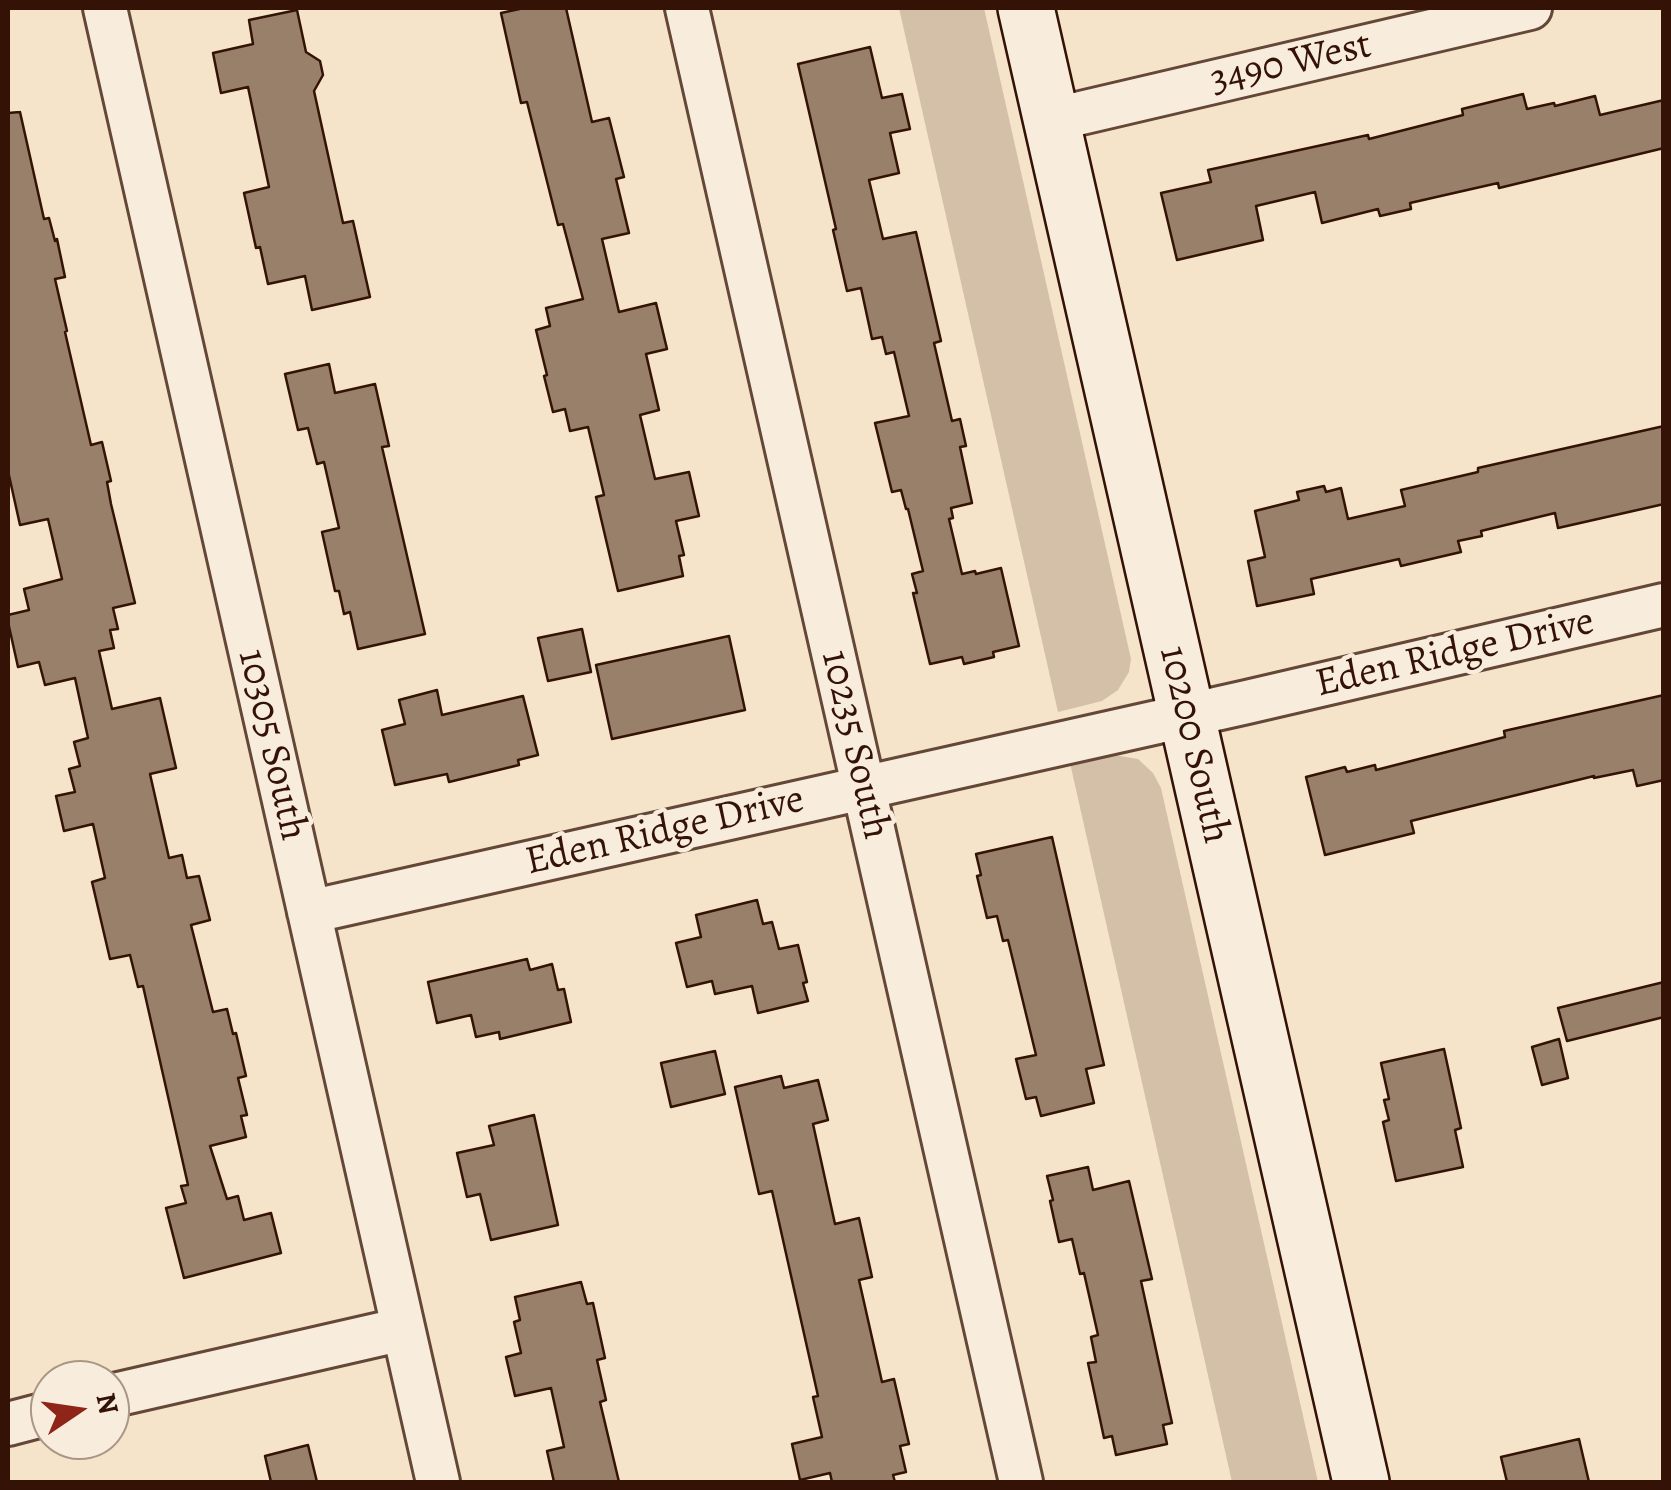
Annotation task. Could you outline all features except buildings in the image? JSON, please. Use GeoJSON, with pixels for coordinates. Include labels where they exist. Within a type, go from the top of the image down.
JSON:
{"type":"FeatureCollection","features":[{"type":"Feature","properties":{"kind":"street","name":"10305 South"},"geometry":{"type":"LineString","coordinates":[[105,8],[438,1482]]}},
{"type":"Feature","properties":{"kind":"street","name":"10235 South"},"geometry":{"type":"LineString","coordinates":[[687,8],[1020,1482]]}},
{"type":"Feature","properties":{"kind":"street","name":"10200 South"},"geometry":{"type":"LineString","coordinates":[[1026,8],[1361,1482]]}},
{"type":"Feature","properties":{"kind":"street","name":"3490 West"},"geometry":{"type":"LineString","coordinates":[[1052,120],[1530,8]]}},
{"type":"Feature","properties":{"kind":"street","name":"Eden Ridge Drive"},"geometry":{"type":"LineString","coordinates":[[309,912],[1664,605]]}},
{"type":"Feature","properties":{"kind":"street"},"geometry":{"type":"LineString","coordinates":[[130,1391],[403,1329]]}},
{"type":"Feature","properties":{"kind":"shaded area"},"geometry":{"type":"Polygon","coordinates":[[[899,8],[984,8],[1131,659],[1129,672],[1118,690],[1102,701],[1058,712],[899,8]]]}},
{"type":"Feature","properties":{"kind":"shaded area"},"geometry":{"type":"Polygon","coordinates":[[[1114,755],[1138,759],[1153,773],[1161,788],[1318,1482],[1232,1482],[1070,763],[1114,755]]]}}]}
